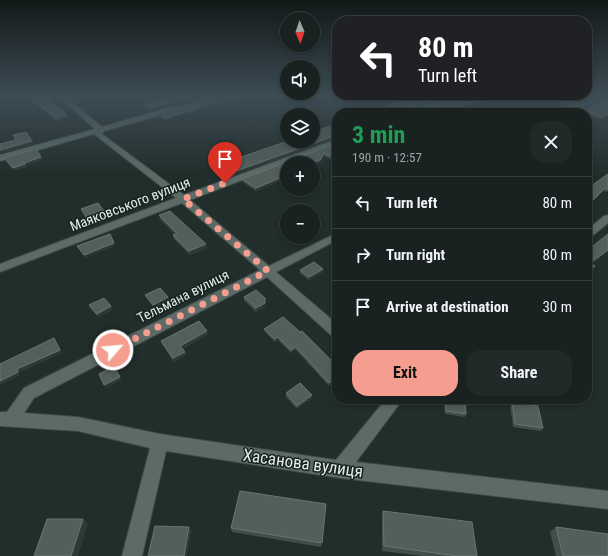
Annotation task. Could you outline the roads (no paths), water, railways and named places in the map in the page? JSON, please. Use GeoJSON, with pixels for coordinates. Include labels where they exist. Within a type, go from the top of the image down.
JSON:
{"type":"FeatureCollection","features":[{"type":"Feature","properties":{"kind":"street"},"geometry":{"type":"LineString","coordinates":[[92,122],[102,130]]}},
{"type":"Feature","properties":{"kind":"street"},"geometry":{"type":"LineString","coordinates":[[0,158],[129,122]]}},
{"type":"Feature","properties":{"kind":"street"},"geometry":{"type":"LineString","coordinates":[[102,130],[98,134],[183,199],[332,328]]}},
{"type":"Feature","properties":{"kind":"street","name":"Маяковського вулиця"},"geometry":{"type":"LineString","coordinates":[[0,268],[332,143]]}},
{"type":"Feature","properties":{"kind":"street"},"geometry":{"type":"LineString","coordinates":[[592,231],[608,218]]}},
{"type":"Feature","properties":{"kind":"street","name":"Тельмана вулиця"},"geometry":{"type":"LineString","coordinates":[[6,419],[29,393],[332,239]]}},
{"type":"Feature","properties":{"kind":"street"},"geometry":{"type":"LineString","coordinates":[[340,469],[391,404]]}},
{"type":"Feature","properties":{"kind":"street","name":"Хасанова вулиця"},"geometry":{"type":"LineString","coordinates":[[6,419],[78,424],[160,442],[340,469],[608,500]]}},
{"type":"Feature","properties":{"kind":"street"},"geometry":{"type":"LineString","coordinates":[[132,556],[160,442]]}}]}
